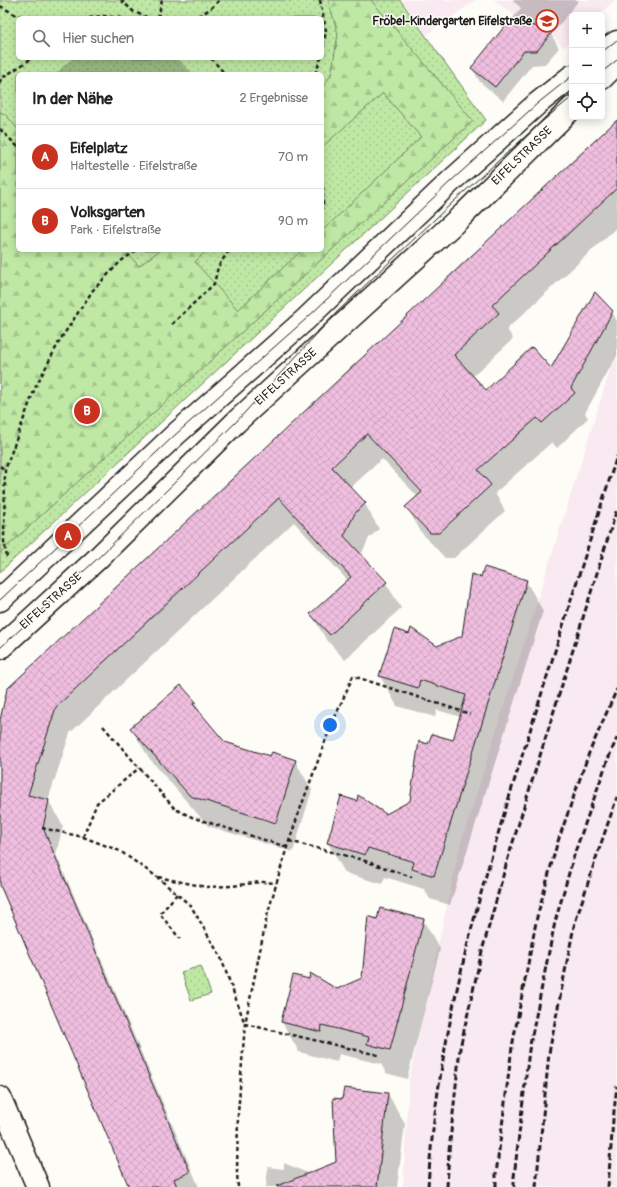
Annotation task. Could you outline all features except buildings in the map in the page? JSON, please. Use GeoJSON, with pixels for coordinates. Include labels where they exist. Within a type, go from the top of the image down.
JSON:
{"type":"FeatureCollection","features":[{"type":"Feature","properties":{"kind":"street"},"geometry":{"type":"LineString","coordinates":[[605,50],[617,42]]}},
{"type":"Feature","properties":{"kind":"street"},"geometry":{"type":"LineString","coordinates":[[605,75],[617,64]]}},
{"type":"Feature","properties":{"kind":"street"},"geometry":{"type":"LineString","coordinates":[[6,594],[175,435],[306,319],[451,181],[538,103],[569,78]]}},
{"type":"Feature","properties":{"kind":"street","name":"EIFELSTRASSE"},"geometry":{"type":"LineString","coordinates":[[0,648],[96,560],[236,422],[464,214],[569,111]]}},
{"type":"Feature","properties":{"kind":"street"},"geometry":{"type":"LineString","coordinates":[[0,1098],[38,1187]]}},
{"type":"Feature","properties":{"kind":"path"},"geometry":{"type":"LineString","coordinates":[[120,0],[134,12],[144,16]]}},
{"type":"Feature","properties":{"kind":"path"},"geometry":{"type":"LineString","coordinates":[[158,16],[162,0]]}},
{"type":"Feature","properties":{"kind":"path"},"geometry":{"type":"LineString","coordinates":[[199,16],[214,6],[220,0]]}},
{"type":"Feature","properties":{"kind":"path"},"geometry":{"type":"LineString","coordinates":[[320,0],[323,16]]}},
{"type":"Feature","properties":{"kind":"path"},"geometry":{"type":"LineString","coordinates":[[0,6],[21,16]]}},
{"type":"Feature","properties":{"kind":"path"},"geometry":{"type":"LineString","coordinates":[[324,21],[326,31],[324,41]]}},
{"type":"Feature","properties":{"kind":"path"},"geometry":{"type":"LineString","coordinates":[[0,83],[1,77],[29,60]]}},
{"type":"Feature","properties":{"kind":"path"},"geometry":{"type":"LineString","coordinates":[[213,60],[223,72]]}},
{"type":"Feature","properties":{"kind":"path"},"geometry":{"type":"LineString","coordinates":[[317,72],[320,60]]}},
{"type":"Feature","properties":{"kind":"path"},"geometry":{"type":"LineString","coordinates":[[0,129],[16,145]]}},
{"type":"Feature","properties":{"kind":"path"},"geometry":{"type":"LineString","coordinates":[[6,594],[4,542],[5,470],[35,388],[60,340],[93,290],[121,261],[134,252]]}},
{"type":"Feature","properties":{"kind":"path"},"geometry":{"type":"LineString","coordinates":[[172,324],[214,284],[218,267],[228,252]]}},
{"type":"Feature","properties":{"kind":"path"},"geometry":{"type":"LineString","coordinates":[[0,466],[5,470]]}},
{"type":"Feature","properties":{"kind":"path"},"geometry":{"type":"LineString","coordinates":[[238,1187],[238,1114],[245,1024],[267,916],[289,841],[330,731],[353,676],[470,714]]}},
{"type":"Feature","properties":{"kind":"path"},"geometry":{"type":"LineString","coordinates":[[103,726],[175,809],[194,818],[287,847]]}},
{"type":"Feature","properties":{"kind":"path"},"geometry":{"type":"LineString","coordinates":[[84,837],[97,803],[139,768]]}},
{"type":"Feature","properties":{"kind":"path"},"geometry":{"type":"LineString","coordinates":[[42,828],[84,837],[120,852],[157,877],[190,906],[221,958],[245,1024]]}},
{"type":"Feature","properties":{"kind":"path"},"geometry":{"type":"LineString","coordinates":[[289,841],[359,860],[412,877]]}},
{"type":"Feature","properties":{"kind":"path"},"geometry":{"type":"LineString","coordinates":[[157,877],[206,886],[233,886],[260,882],[276,883]]}},
{"type":"Feature","properties":{"kind":"path"},"geometry":{"type":"LineString","coordinates":[[177,894],[160,914],[180,939]]}},
{"type":"Feature","properties":{"kind":"path"},"geometry":{"type":"LineString","coordinates":[[245,1024],[378,1055]]}},
{"type":"Feature","properties":{"kind":"shaded area","name":"Fröbel-Kindergarten Eifelstraße"},"geometry":{"type":"Polygon","coordinates":[[[401,0],[476,0],[426,35],[401,0]]]}},
{"type":"Feature","properties":{"kind":"shaded area","name":"Fröbel-Kindergarten Eifelstraße"},"geometry":{"type":"Polygon","coordinates":[[[494,0],[615,0],[602,12],[569,12],[569,43],[563,48],[548,29],[540,28],[537,32],[494,0]]]}},
{"type":"Feature","properties":{"kind":"shaded area"},"geometry":{"type":"Polygon","coordinates":[[[617,348],[617,1187],[403,1187],[409,1080],[460,846],[617,348]]]}},
{"type":"Feature","properties":{"kind":"green space"},"geometry":{"type":"Polygon","coordinates":[[[0,0],[400,0],[486,120],[0,572],[0,0]]]}},
{"type":"Feature","properties":{"kind":"green space"},"geometry":{"type":"Polygon","coordinates":[[[328,0],[371,0],[473,121],[0,553],[0,112],[5,114],[16,127],[16,252],[126,252],[139,266],[157,252],[205,252],[195,262],[238,310],[300,252],[324,252],[324,229],[421,137],[383,93],[324,145],[324,85],[331,75],[338,34],[328,0]]]}},
{"type":"Feature","properties":{"kind":"green space"},"geometry":{"type":"Polygon","coordinates":[[[201,966],[211,994],[191,1000],[181,972],[201,966]]]}},
{"type":"Feature","properties":{"kind":"tram line"},"geometry":{"type":"LineString","coordinates":[[605,50],[617,40]]}},
{"type":"Feature","properties":{"kind":"tram line"},"geometry":{"type":"LineString","coordinates":[[605,70],[617,60]]}},
{"type":"Feature","properties":{"kind":"tram line"},"geometry":{"type":"LineString","coordinates":[[0,600],[175,435],[306,319],[451,181],[538,103],[569,78]]}},
{"type":"Feature","properties":{"kind":"tram line"},"geometry":{"type":"LineString","coordinates":[[0,648],[96,560],[236,422],[336,313],[453,202],[539,124],[569,99]]}},
{"type":"Feature","properties":{"kind":"railway"},"geometry":{"type":"LineString","coordinates":[[428,1187],[440,1076],[462,967],[506,806],[617,456]]}},
{"type":"Feature","properties":{"kind":"railway"},"geometry":{"type":"LineString","coordinates":[[447,1187],[449,1151],[460,1048],[482,951],[508,858],[617,509]]}},
{"type":"Feature","properties":{"kind":"railway"},"geometry":{"type":"LineString","coordinates":[[496,1187],[496,1174],[512,1047],[537,917],[557,844],[589,753],[617,689]]}},
{"type":"Feature","properties":{"kind":"railway"},"geometry":{"type":"LineString","coordinates":[[514,1187],[529,1050],[555,922],[575,852],[617,738]]}},
{"type":"Feature","properties":{"kind":"railway"},"geometry":{"type":"LineString","coordinates":[[536,1187],[549,1053],[574,926],[617,797]]}},
{"type":"Feature","properties":{"kind":"railway"},"geometry":{"type":"LineString","coordinates":[[608,1187],[617,1086]]}},
{"type":"Feature","properties":{"kind":"place","name":"Fröbel-Kindergarten Eifelstraße"},"geometry":{"type":"Point","coordinates":[547,21]}},
{"type":"Feature","properties":{"kind":"place","name":"Volksgarten"},"geometry":{"type":"Point","coordinates":[87,411]}},
{"type":"Feature","properties":{"kind":"place","name":"Eifelplatz"},"geometry":{"type":"Point","coordinates":[68,536]}}]}
